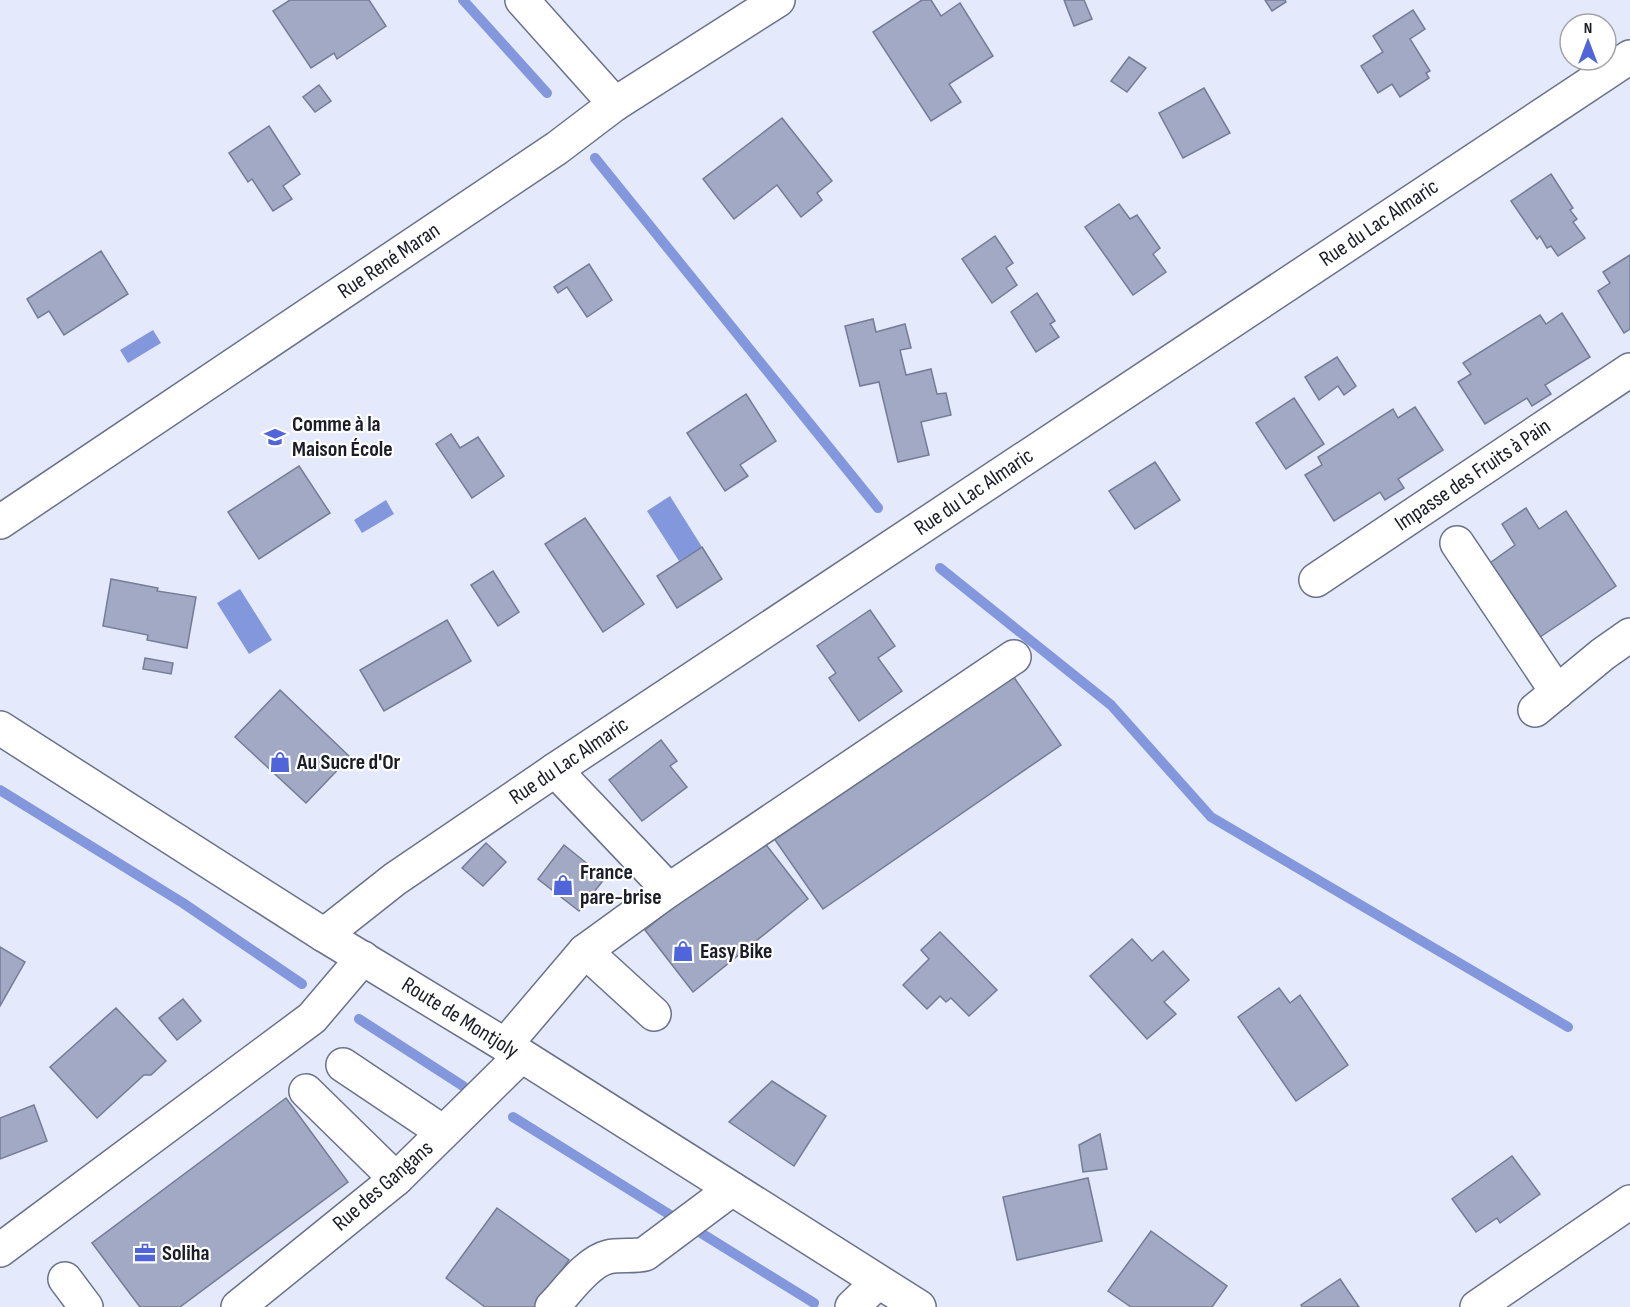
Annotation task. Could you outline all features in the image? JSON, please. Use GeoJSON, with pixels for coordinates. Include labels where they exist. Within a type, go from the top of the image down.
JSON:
{"type":"FeatureCollection","features":[{"type":"Feature","properties":{"kind":"street"},"geometry":{"type":"LineString","coordinates":[[522,0],[615,104]]}},
{"type":"Feature","properties":{"kind":"street","name":"Rue René Maran"},"geometry":{"type":"LineString","coordinates":[[0,522],[547,155],[615,104],[778,0]]}},
{"type":"Feature","properties":{"kind":"street","name":"Rue du Lac Almaric"},"geometry":{"type":"LineString","coordinates":[[324,935],[395,879],[555,770],[1630,57]]}},
{"type":"Feature","properties":{"kind":"street","name":"Impasse des Fruits à Pain"},"geometry":{"type":"LineString","coordinates":[[1317,580],[1630,370]]}},
{"type":"Feature","properties":{"kind":"street"},"geometry":{"type":"LineString","coordinates":[[1457,543],[1546,701],[1630,635]]}},
{"type":"Feature","properties":{"kind":"street","name":"Rue des Gangans"},"geometry":{"type":"LineString","coordinates":[[238,1307],[396,1179],[443,1132],[513,1051],[585,951],[669,890],[1014,657]]}},
{"type":"Feature","properties":{"kind":"street","name":"Route de Montjoly"},"geometry":{"type":"LineString","coordinates":[[0,728],[914,1306]]}},
{"type":"Feature","properties":{"kind":"street"},"geometry":{"type":"LineString","coordinates":[[555,770],[669,890]]}},
{"type":"Feature","properties":{"kind":"street"},"geometry":{"type":"LineString","coordinates":[[585,951],[654,1014]]}},
{"type":"Feature","properties":{"kind":"street"},"geometry":{"type":"LineString","coordinates":[[0,1250],[312,1018],[363,958]]}},
{"type":"Feature","properties":{"kind":"street"},"geometry":{"type":"LineString","coordinates":[[343,1065],[443,1132]]}},
{"type":"Feature","properties":{"kind":"street"},"geometry":{"type":"LineString","coordinates":[[306,1091],[396,1179]]}},
{"type":"Feature","properties":{"kind":"street"},"geometry":{"type":"LineString","coordinates":[[552,1307],[590,1267],[607,1257],[645,1254],[732,1189]]}},
{"type":"Feature","properties":{"kind":"street"},"geometry":{"type":"LineString","coordinates":[[1477,1307],[1630,1202]]}},
{"type":"Feature","properties":{"kind":"street"},"geometry":{"type":"LineString","coordinates":[[65,1279],[86,1307]]}},
{"type":"Feature","properties":{"kind":"street"},"geometry":{"type":"LineString","coordinates":[[852,1307],[878,1282]]}},
{"type":"Feature","properties":{"kind":"water"},"geometry":{"type":"Polygon","coordinates":[[[153,330],[161,343],[128,363],[120,350],[153,330]]]}},
{"type":"Feature","properties":{"kind":"water"},"geometry":{"type":"Polygon","coordinates":[[[670,496],[702,547],[679,561],[647,511],[670,496]]]}},
{"type":"Feature","properties":{"kind":"water"},"geometry":{"type":"Polygon","coordinates":[[[386,500],[394,514],[362,533],[354,520],[386,500]]]}},
{"type":"Feature","properties":{"kind":"water"},"geometry":{"type":"Polygon","coordinates":[[[240,589],[272,640],[249,654],[217,603],[240,589]]]}},
{"type":"Feature","properties":{"kind":"building"},"geometry":{"type":"Polygon","coordinates":[[[290,0],[369,0],[386,26],[337,59],[334,53],[311,68],[273,11],[290,0]]]}},
{"type":"Feature","properties":{"kind":"building"},"geometry":{"type":"Polygon","coordinates":[[[922,0],[931,0],[941,16],[960,3],[993,56],[949,84],[961,102],[931,121],[873,32],[922,0]]]}},
{"type":"Feature","properties":{"kind":"building"},"geometry":{"type":"Polygon","coordinates":[[[1064,0],[1084,0],[1092,19],[1074,26],[1064,0]]]}},
{"type":"Feature","properties":{"kind":"building"},"geometry":{"type":"Polygon","coordinates":[[[1265,0],[1285,0],[1286,2],[1272,11],[1265,0]]]}},
{"type":"Feature","properties":{"kind":"building"},"geometry":{"type":"Polygon","coordinates":[[[1413,10],[1425,29],[1410,39],[1430,71],[1426,73],[1429,78],[1400,97],[1392,84],[1378,93],[1361,66],[1383,52],[1373,36],[1413,10]]]}},
{"type":"Feature","properties":{"kind":"building"},"geometry":{"type":"Polygon","coordinates":[[[1129,57],[1146,68],[1127,92],[1111,81],[1129,57]]]}},
{"type":"Feature","properties":{"kind":"building"},"geometry":{"type":"Polygon","coordinates":[[[319,85],[331,101],[315,112],[303,97],[319,85]]]}},
{"type":"Feature","properties":{"kind":"building"},"geometry":{"type":"Polygon","coordinates":[[[1204,88],[1230,133],[1183,158],[1159,113],[1204,88]]]}},
{"type":"Feature","properties":{"kind":"building"},"geometry":{"type":"Polygon","coordinates":[[[782,118],[832,181],[817,193],[822,200],[801,217],[777,185],[734,219],[703,179],[782,118]]]}},
{"type":"Feature","properties":{"kind":"building"},"geometry":{"type":"Polygon","coordinates":[[[269,126],[300,174],[283,186],[292,199],[273,211],[252,179],[248,182],[229,153],[269,126]]]}},
{"type":"Feature","properties":{"kind":"building"},"geometry":{"type":"Polygon","coordinates":[[[1551,174],[1573,208],[1570,210],[1577,219],[1573,222],[1585,238],[1558,256],[1551,246],[1547,248],[1540,236],[1537,239],[1511,201],[1551,174]]]}},
{"type":"Feature","properties":{"kind":"building"},"geometry":{"type":"Polygon","coordinates":[[[1119,204],[1130,219],[1137,215],[1160,248],[1153,254],[1166,272],[1133,295],[1085,227],[1119,204]]]}},
{"type":"Feature","properties":{"kind":"building"},"geometry":{"type":"Polygon","coordinates":[[[995,236],[1013,263],[1006,268],[1017,285],[992,303],[962,259],[995,236]]]}},
{"type":"Feature","properties":{"kind":"building"},"geometry":{"type":"Polygon","coordinates":[[[101,251],[128,294],[64,335],[49,311],[38,318],[27,299],[101,251]]]}},
{"type":"Feature","properties":{"kind":"building"},"geometry":{"type":"Polygon","coordinates":[[[1630,255],[1630,329],[1624,333],[1598,291],[1610,283],[1603,272],[1630,255]]]}},
{"type":"Feature","properties":{"kind":"building"},"geometry":{"type":"Polygon","coordinates":[[[589,264],[612,300],[587,317],[567,287],[558,293],[554,287],[589,264]]]}},
{"type":"Feature","properties":{"kind":"building"},"geometry":{"type":"Polygon","coordinates":[[[1037,293],[1055,321],[1050,324],[1059,337],[1036,352],[1011,312],[1037,293]]]}},
{"type":"Feature","properties":{"kind":"building"},"geometry":{"type":"Polygon","coordinates":[[[1562,313],[1590,357],[1545,385],[1551,394],[1532,406],[1527,398],[1485,424],[1458,382],[1471,374],[1463,363],[1540,315],[1546,324],[1562,313]]]}},
{"type":"Feature","properties":{"kind":"building"},"geometry":{"type":"Polygon","coordinates":[[[873,319],[876,332],[905,324],[911,348],[900,350],[906,375],[931,369],[937,394],[946,393],[951,415],[921,422],[929,455],[898,462],[879,382],[860,386],[845,326],[873,319]]]}},
{"type":"Feature","properties":{"kind":"building"},"geometry":{"type":"Polygon","coordinates":[[[1337,357],[1356,386],[1344,395],[1338,386],[1319,400],[1305,377],[1337,357]]]}},
{"type":"Feature","properties":{"kind":"building"},"geometry":{"type":"Polygon","coordinates":[[[746,394],[776,441],[740,465],[748,476],[725,491],[687,433],[746,394]]]}},
{"type":"Feature","properties":{"kind":"building"},"geometry":{"type":"Polygon","coordinates":[[[1294,398],[1324,444],[1286,469],[1256,423],[1294,398]]]}},
{"type":"Feature","properties":{"kind":"building"},"geometry":{"type":"Polygon","coordinates":[[[1415,407],[1443,450],[1398,479],[1404,488],[1385,500],[1380,492],[1334,521],[1305,475],[1322,465],[1318,457],[1393,409],[1398,418],[1415,407]]]}},
{"type":"Feature","properties":{"kind":"building"},"geometry":{"type":"Polygon","coordinates":[[[451,434],[460,448],[478,437],[504,476],[472,498],[436,444],[451,434]]]}},
{"type":"Feature","properties":{"kind":"building"},"geometry":{"type":"Polygon","coordinates":[[[1155,462],[1180,500],[1135,529],[1109,491],[1155,462]]]}},
{"type":"Feature","properties":{"kind":"building"},"geometry":{"type":"Polygon","coordinates":[[[299,466],[330,513],[259,559],[228,512],[299,466]]]}},
{"type":"Feature","properties":{"kind":"building"},"geometry":{"type":"Polygon","coordinates":[[[1526,508],[1539,529],[1566,511],[1616,586],[1540,637],[1490,563],[1515,545],[1502,524],[1526,508]]]}},
{"type":"Feature","properties":{"kind":"building"},"geometry":{"type":"Polygon","coordinates":[[[585,518],[644,604],[603,632],[545,544],[585,518]]]}},
{"type":"Feature","properties":{"kind":"building"},"geometry":{"type":"Polygon","coordinates":[[[702,547],[722,579],[677,608],[657,576],[702,547]]]}},
{"type":"Feature","properties":{"kind":"building"},"geometry":{"type":"Polygon","coordinates":[[[493,571],[519,612],[498,626],[471,585],[493,571]]]}},
{"type":"Feature","properties":{"kind":"building"},"geometry":{"type":"Polygon","coordinates":[[[111,579],[158,588],[157,591],[196,597],[187,648],[147,640],[148,635],[103,626],[111,579]]]}},
{"type":"Feature","properties":{"kind":"building"},"geometry":{"type":"Polygon","coordinates":[[[870,610],[895,646],[878,658],[902,691],[859,721],[829,678],[836,673],[817,646],[870,610]]]}},
{"type":"Feature","properties":{"kind":"building"},"geometry":{"type":"Polygon","coordinates":[[[447,620],[471,661],[384,711],[360,670],[447,620]]]}},
{"type":"Feature","properties":{"kind":"building"},"geometry":{"type":"Polygon","coordinates":[[[145,658],[173,663],[171,674],[143,669],[145,658]]]}},
{"type":"Feature","properties":{"kind":"building"},"geometry":{"type":"Polygon","coordinates":[[[1011,673],[1061,745],[823,909],[773,837],[1011,673]]]}},
{"type":"Feature","properties":{"kind":"building"},"geometry":{"type":"Polygon","coordinates":[[[280,690],[350,757],[306,803],[235,737],[280,690]]]}},
{"type":"Feature","properties":{"kind":"building"},"geometry":{"type":"Polygon","coordinates":[[[661,740],[677,761],[670,766],[687,787],[642,821],[609,780],[661,740]]]}},
{"type":"Feature","properties":{"kind":"building"},"geometry":{"type":"Polygon","coordinates":[[[760,837],[808,899],[693,992],[645,930],[760,837]]]}},
{"type":"Feature","properties":{"kind":"building"},"geometry":{"type":"Polygon","coordinates":[[[486,843],[506,862],[483,886],[462,868],[486,843]]]}},
{"type":"Feature","properties":{"kind":"building"},"geometry":{"type":"Polygon","coordinates":[[[564,845],[605,878],[579,911],[538,879],[564,845]]]}},
{"type":"Feature","properties":{"kind":"building"},"geometry":{"type":"Polygon","coordinates":[[[940,932],[997,990],[969,1016],[951,998],[946,1002],[940,996],[927,1009],[903,985],[929,959],[921,950],[940,932]]]}},
{"type":"Feature","properties":{"kind":"building"},"geometry":{"type":"Polygon","coordinates":[[[1132,939],[1152,961],[1163,951],[1189,980],[1164,1002],[1176,1014],[1147,1039],[1090,976],[1132,939]]]}},
{"type":"Feature","properties":{"kind":"building"},"geometry":{"type":"Polygon","coordinates":[[[0,947],[25,962],[0,1006],[0,947]]]}},
{"type":"Feature","properties":{"kind":"building"},"geometry":{"type":"Polygon","coordinates":[[[1279,988],[1290,1003],[1300,995],[1348,1065],[1296,1101],[1238,1017],[1279,988]]]}},
{"type":"Feature","properties":{"kind":"building"},"geometry":{"type":"Polygon","coordinates":[[[183,999],[201,1021],[177,1040],[159,1018],[183,999]]]}},
{"type":"Feature","properties":{"kind":"building"},"geometry":{"type":"Polygon","coordinates":[[[116,1008],[166,1061],[151,1075],[144,1075],[97,1118],[50,1067],[116,1008]]]}},
{"type":"Feature","properties":{"kind":"building"},"geometry":{"type":"Polygon","coordinates":[[[772,1081],[826,1116],[794,1166],[729,1122],[772,1081]]]}},
{"type":"Feature","properties":{"kind":"building"},"geometry":{"type":"Polygon","coordinates":[[[286,1098],[348,1182],[180,1307],[140,1307],[92,1243],[286,1098]]]}},
{"type":"Feature","properties":{"kind":"building"},"geometry":{"type":"Polygon","coordinates":[[[34,1105],[47,1141],[0,1159],[0,1118],[34,1105]]]}},
{"type":"Feature","properties":{"kind":"building"},"geometry":{"type":"Polygon","coordinates":[[[1100,1134],[1107,1169],[1083,1172],[1079,1145],[1100,1134]]]}},
{"type":"Feature","properties":{"kind":"building"},"geometry":{"type":"Polygon","coordinates":[[[1512,1156],[1540,1194],[1500,1223],[1497,1218],[1476,1232],[1452,1199],[1512,1156]]]}},
{"type":"Feature","properties":{"kind":"building"},"geometry":{"type":"Polygon","coordinates":[[[1088,1178],[1102,1241],[1017,1260],[1003,1197],[1088,1178]]]}},
{"type":"Feature","properties":{"kind":"building"},"geometry":{"type":"Polygon","coordinates":[[[497,1208],[569,1260],[535,1307],[485,1307],[446,1278],[497,1208]]]}},
{"type":"Feature","properties":{"kind":"building"},"geometry":{"type":"Polygon","coordinates":[[[1151,1231],[1227,1286],[1212,1307],[1131,1307],[1108,1291],[1151,1231]]]}},
{"type":"Feature","properties":{"kind":"building"},"geometry":{"type":"Polygon","coordinates":[[[1340,1279],[1359,1307],[1302,1307],[1301,1305],[1340,1279]]]}},
{"type":"Feature","properties":{"kind":"waterway"},"geometry":{"type":"LineString","coordinates":[[463,0],[547,93]]}},
{"type":"Feature","properties":{"kind":"waterway"},"geometry":{"type":"LineString","coordinates":[[595,158],[878,508]]}},
{"type":"Feature","properties":{"kind":"waterway"},"geometry":{"type":"LineString","coordinates":[[940,568],[1111,705],[1211,817],[1568,1027]]}},
{"type":"Feature","properties":{"kind":"waterway"},"geometry":{"type":"LineString","coordinates":[[0,790],[183,903],[302,984]]}},
{"type":"Feature","properties":{"kind":"waterway"},"geometry":{"type":"LineString","coordinates":[[359,1019],[463,1086]]}},
{"type":"Feature","properties":{"kind":"waterway"},"geometry":{"type":"LineString","coordinates":[[513,1117],[675,1218]]}},
{"type":"Feature","properties":{"kind":"waterway"},"geometry":{"type":"LineString","coordinates":[[701,1233],[814,1303]]}},
{"type":"Feature","properties":{"kind":"place","name":"Comme à la Maison École"},"geometry":{"type":"Point","coordinates":[275,437]}},
{"type":"Feature","properties":{"kind":"place","name":"Au Sucre d'Or"},"geometry":{"type":"Point","coordinates":[280,762]}},
{"type":"Feature","properties":{"kind":"place","name":"France pare-brise"},"geometry":{"type":"Point","coordinates":[563,885]}},
{"type":"Feature","properties":{"kind":"place","name":"Easy Bike"},"geometry":{"type":"Point","coordinates":[683,951]}},
{"type":"Feature","properties":{"kind":"place","name":"Soliha"},"geometry":{"type":"Point","coordinates":[145,1253]}}]}
